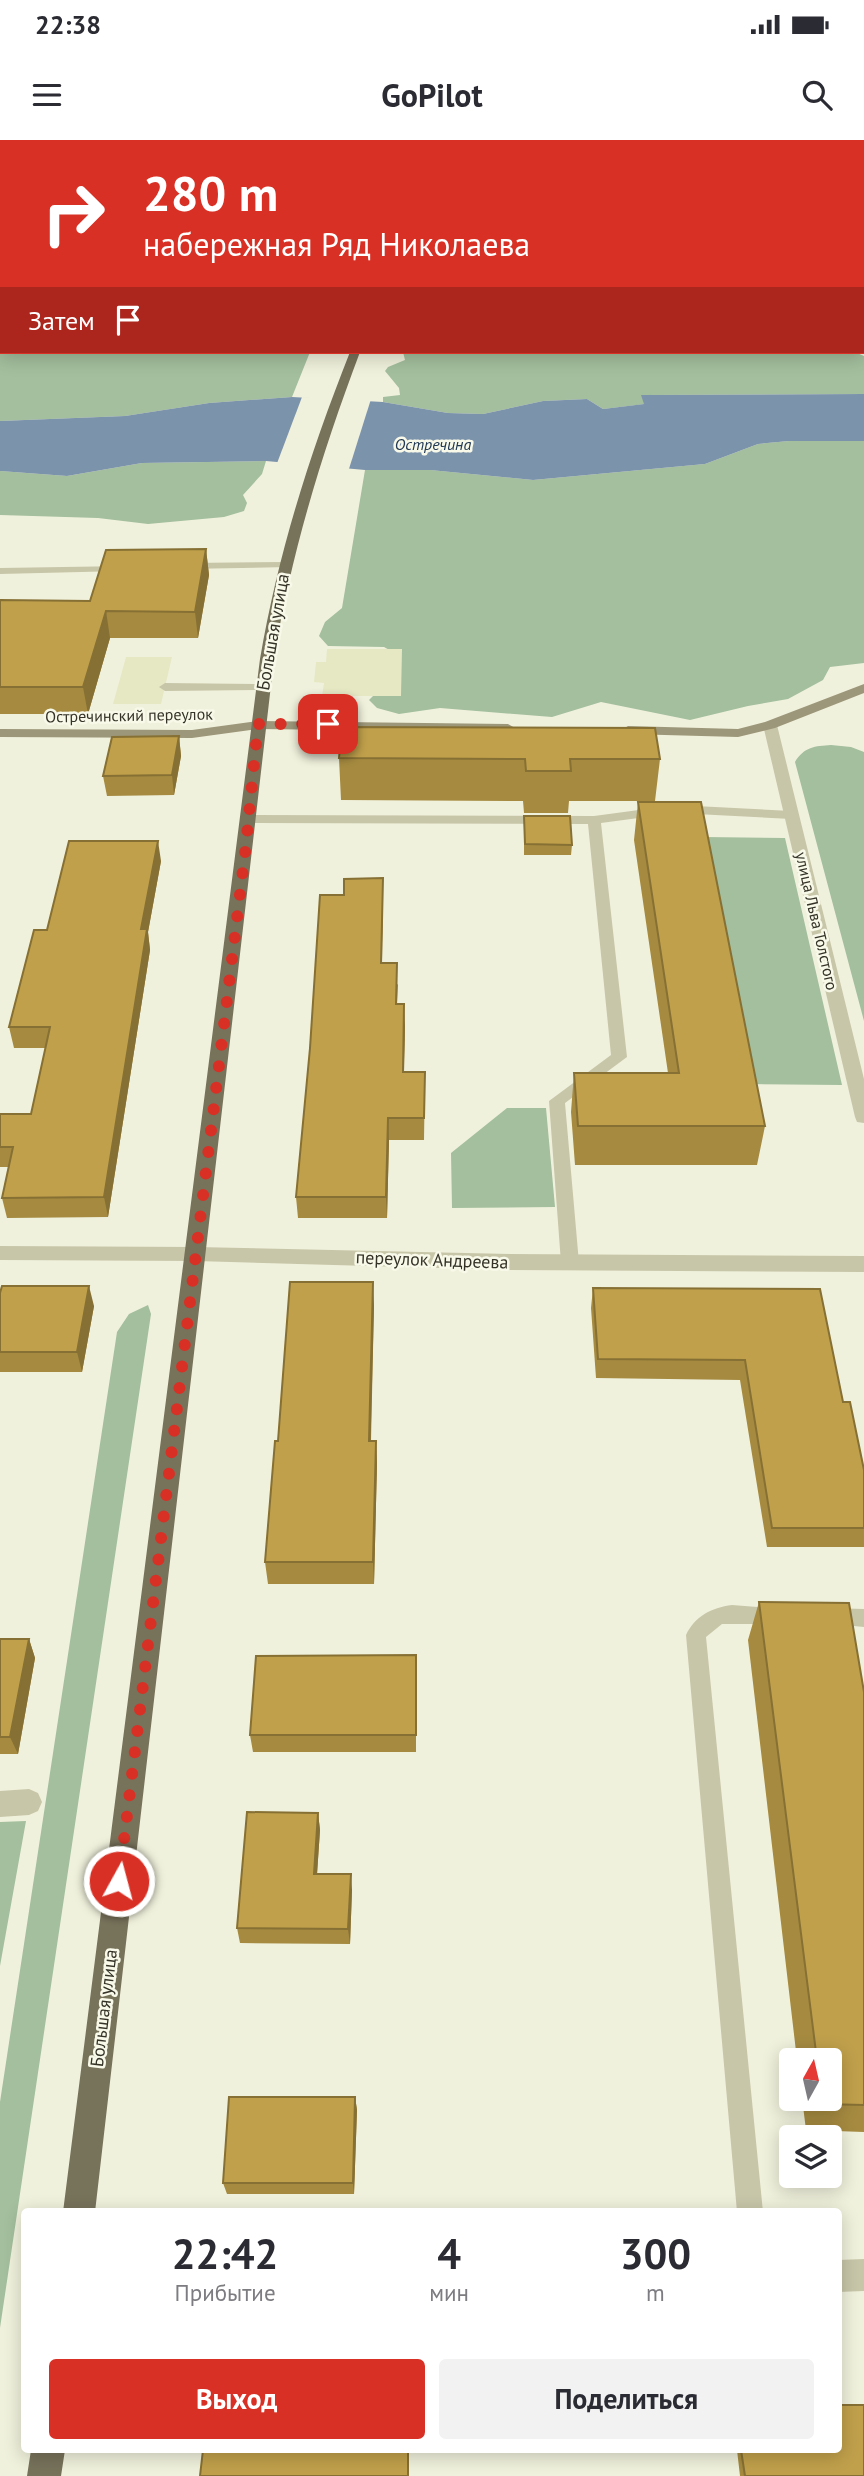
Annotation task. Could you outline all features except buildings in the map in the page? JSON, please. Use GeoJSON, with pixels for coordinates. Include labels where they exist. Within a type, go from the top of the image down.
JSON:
{"type":"FeatureCollection","features":[{"type":"Feature","properties":{"kind":"main road","name":"Большая улица"},"geometry":{"type":"LineString","coordinates":[[79,2208],[263,688],[285,565],[311,473],[354,354]]}},
{"type":"Feature","properties":{"kind":"main road"},"geometry":{"type":"LineString","coordinates":[[44,2476],[48,2453]]}},
{"type":"Feature","properties":{"kind":"street"},"geometry":{"type":"LineString","coordinates":[[615,730],[738,733],[770,725],[864,688]]}},
{"type":"Feature","properties":{"kind":"street","name":"Остречинский переулок"},"geometry":{"type":"LineString","coordinates":[[0,733],[192,734],[258,724],[520,728]]}},
{"type":"Feature","properties":{"kind":"street","name":"улица Льва Толстого"},"geometry":{"type":"LineString","coordinates":[[770,725],[864,1117]]}},
{"type":"Feature","properties":{"kind":"street","name":"переулок Андреева"},"geometry":{"type":"LineString","coordinates":[[0,1253],[196,1254],[570,1263],[864,1264]]}},
{"type":"Feature","properties":{"kind":"street"},"geometry":{"type":"LineString","coordinates":[[0,1804],[29,1802]]}},
{"type":"Feature","properties":{"kind":"street"},"geometry":{"type":"LineString","coordinates":[[842,2276],[864,2275]]}},
{"type":"Feature","properties":{"kind":"lane"},"geometry":{"type":"LineString","coordinates":[[171,566],[285,565]]}},
{"type":"Feature","properties":{"kind":"lane"},"geometry":{"type":"LineString","coordinates":[[0,572],[132,568]]}},
{"type":"Feature","properties":{"kind":"lane"},"geometry":{"type":"LineString","coordinates":[[165,687],[263,688]]}},
{"type":"Feature","properties":{"kind":"lane"},"geometry":{"type":"LineString","coordinates":[[249,818],[594,820],[677,809],[791,814]]}},
{"type":"Feature","properties":{"kind":"lane"},"geometry":{"type":"LineString","coordinates":[[570,1263],[557,1101],[619,1057],[594,820]]}},
{"type":"Feature","properties":{"kind":"lane"},"geometry":{"type":"LineString","coordinates":[[750,2208],[695,1635],[711,1619],[723,1614],[864,1618]]}},
{"type":"Feature","properties":{"kind":"shaded area"},"geometry":{"type":"Polygon","coordinates":[[[0,354],[309,354],[292,397],[209,403],[125,416],[0,421],[0,354]]]}},
{"type":"Feature","properties":{"kind":"shaded area"},"geometry":{"type":"Polygon","coordinates":[[[404,354],[860,354],[864,356],[864,394],[642,395],[645,404],[603,409],[587,399],[543,401],[483,414],[448,413],[383,402],[383,397],[400,395],[399,388],[385,371],[405,360],[404,354]]]}},
{"type":"Feature","properties":{"kind":"shaded area"},"geometry":{"type":"Polygon","coordinates":[[[789,441],[864,441],[864,663],[830,667],[823,680],[788,699],[690,720],[601,702],[552,717],[440,708],[399,714],[377,708],[369,700],[394,675],[393,652],[384,647],[328,646],[319,636],[325,622],[342,608],[365,470],[430,470],[533,480],[705,464],[758,444],[789,441]]]}},
{"type":"Feature","properties":{"kind":"shaded area"},"geometry":{"type":"Polygon","coordinates":[[[266,461],[262,474],[243,495],[247,503],[244,511],[224,517],[148,524],[98,518],[0,515],[0,471],[67,476],[142,463],[266,461]]]}},
{"type":"Feature","properties":{"kind":"shaded area"},"geometry":{"type":"Polygon","coordinates":[[[327,649],[402,649],[401,696],[322,696],[324,683],[314,682],[316,662],[326,662],[327,649]]]}},
{"type":"Feature","properties":{"kind":"shaded area"},"geometry":{"type":"Polygon","coordinates":[[[126,657],[172,657],[161,704],[113,704],[126,657]]]}},
{"type":"Feature","properties":{"kind":"shaded area"},"geometry":{"type":"Polygon","coordinates":[[[831,745],[851,747],[864,752],[864,1021],[795,762],[810,748],[831,745]]]}},
{"type":"Feature","properties":{"kind":"shaded area"},"geometry":{"type":"Polygon","coordinates":[[[703,837],[785,838],[842,1085],[749,1084],[703,837]]]}},
{"type":"Feature","properties":{"kind":"shaded area"},"geometry":{"type":"Polygon","coordinates":[[[507,1108],[546,1108],[555,1207],[452,1208],[451,1153],[507,1108]]]}},
{"type":"Feature","properties":{"kind":"shaded area"},"geometry":{"type":"Polygon","coordinates":[[[148,1305],[151,1314],[0,2328],[0,2102],[117,1332],[129,1314],[148,1305]]]}},
{"type":"Feature","properties":{"kind":"shaded area"},"geometry":{"type":"Polygon","coordinates":[[[26,1821],[0,1966],[0,1822],[26,1821]]]}},
{"type":"Feature","properties":{"kind":"water","name":"Остречина"},"geometry":{"type":"Polygon","coordinates":[[[864,394],[864,441],[789,441],[758,444],[705,464],[533,480],[430,470],[365,470],[266,461],[142,463],[67,476],[0,471],[0,421],[125,416],[209,403],[292,397],[383,402],[448,413],[483,414],[543,401],[587,399],[603,409],[644,404],[641,395],[864,394]]]}},
{"type":"Feature","properties":{"kind":"pier"},"geometry":{"type":"Polygon","coordinates":[[[302,397],[371,399],[348,472],[276,466],[302,397]]]}},
{"type":"Feature","properties":{"kind":"route"},"geometry":{"type":"LineString","coordinates":[[119,1881],[246,845],[258,724],[328,724]]}}]}
